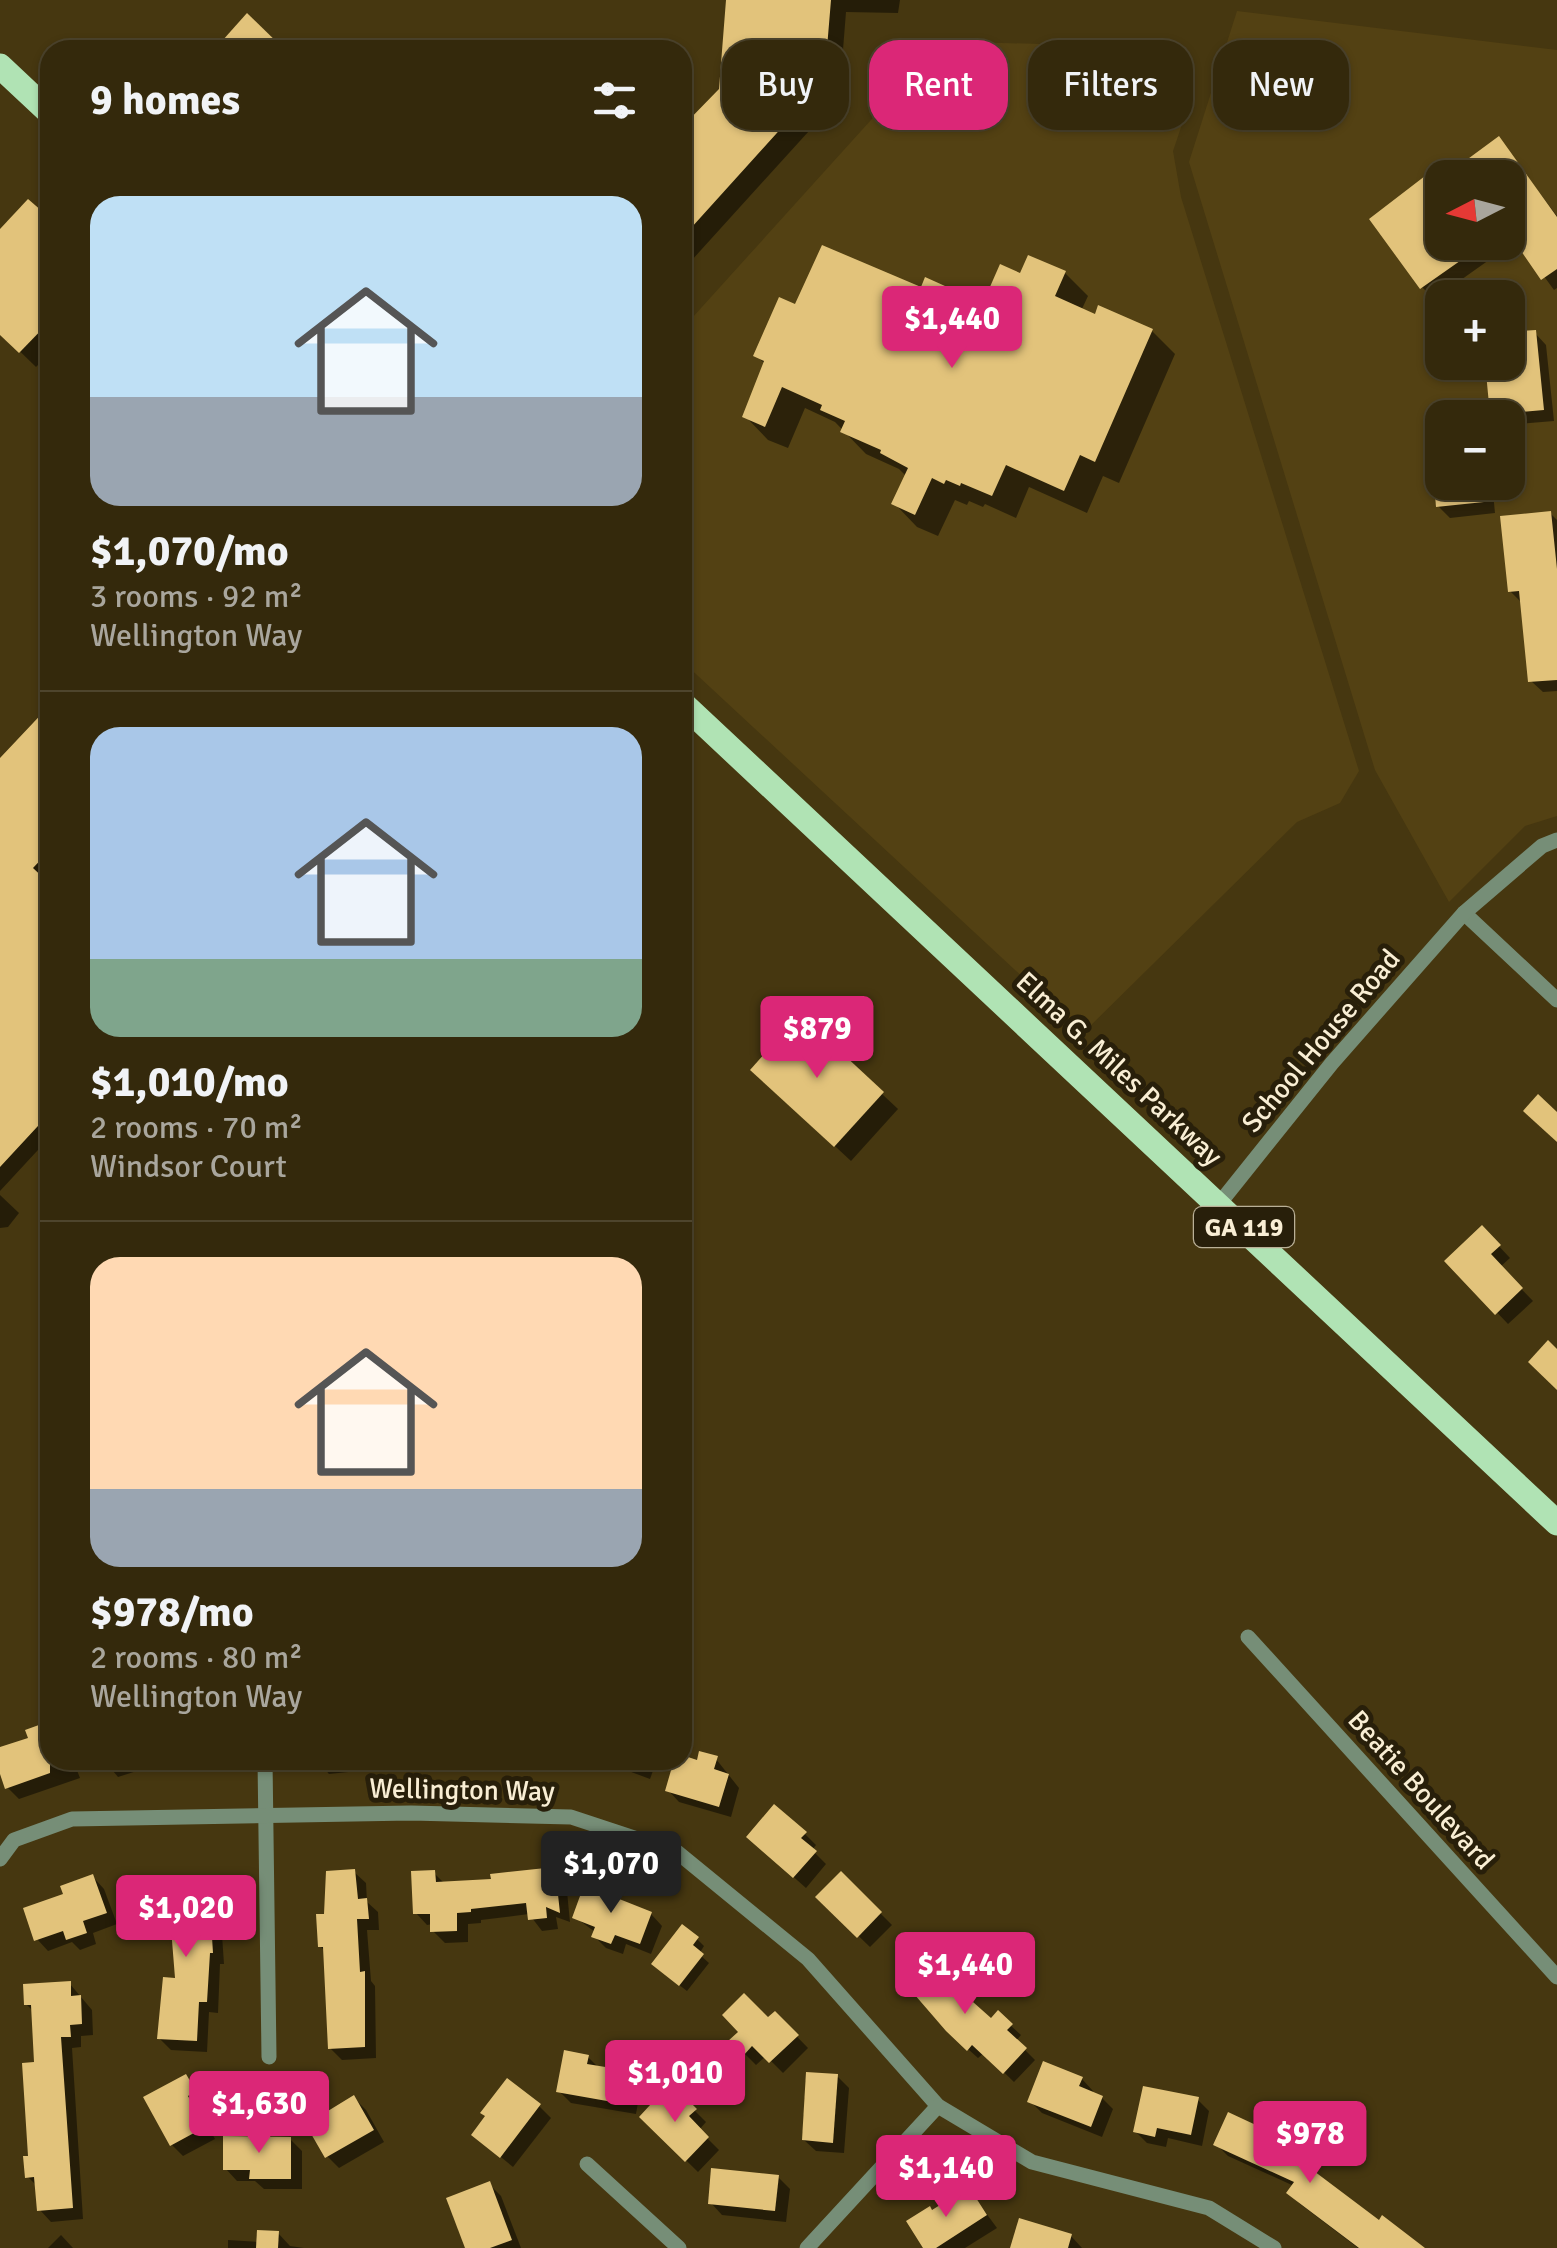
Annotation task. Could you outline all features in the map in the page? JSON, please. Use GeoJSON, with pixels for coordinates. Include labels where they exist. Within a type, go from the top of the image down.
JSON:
{"type":"FeatureCollection","features":[{"type":"Feature","properties":{"kind":"main road"},"geometry":{"type":"LineString","coordinates":[[0,66],[40,104]]}},
{"type":"Feature","properties":{"kind":"main road","name":"Elma G. Miles Parkway"},"geometry":{"type":"LineString","coordinates":[[692,712],[1557,1522]]}},
{"type":"Feature","properties":{"kind":"street","name":"School House Road"},"geometry":{"type":"LineString","coordinates":[[1219,1204],[1332,1063],[1464,913],[1542,846],[1557,840]]}},
{"type":"Feature","properties":{"kind":"street"},"geometry":{"type":"LineString","coordinates":[[1464,913],[1557,1000]]}},
{"type":"Feature","properties":{"kind":"street","name":"Beatie Boulevard"},"geometry":{"type":"LineString","coordinates":[[1248,1637],[1557,1976]]}},
{"type":"Feature","properties":{"kind":"street"},"geometry":{"type":"LineString","coordinates":[[265,1770],[269,2057]]}},
{"type":"Feature","properties":{"kind":"street","name":"Wellington Way"},"geometry":{"type":"LineString","coordinates":[[0,1859],[14,1840],[72,1819],[411,1813],[571,1817],[677,1852],[808,1959],[938,2106],[1032,2162],[1209,2208],[1274,2248]]}},
{"type":"Feature","properties":{"kind":"street"},"geometry":{"type":"LineString","coordinates":[[807,2248],[938,2106]]}},
{"type":"Feature","properties":{"kind":"street"},"geometry":{"type":"LineString","coordinates":[[587,2164],[679,2248]]}},
{"type":"Feature","properties":{"kind":"shaded area"},"geometry":{"type":"Polygon","coordinates":[[[1237,11],[1557,50],[1557,816],[1525,826],[1449,902],[1375,770],[1189,162],[1213,86],[1213,130],[1349,130],[1349,40],[1228,40],[1237,11]]]}},
{"type":"Feature","properties":{"kind":"shaded area"},"geometry":{"type":"Polygon","coordinates":[[[1008,43],[1028,44],[1028,130],[1180,130],[1173,151],[1181,197],[1359,771],[1340,803],[1297,822],[1083,1033],[692,670],[692,318],[869,122],[869,130],[1008,130],[1008,43]]]}},
{"type":"Feature","properties":{"kind":"building"},"geometry":{"type":"Polygon","coordinates":[[[726,0],[831,0],[828,40],[723,40],[726,0]]]}},
{"type":"Feature","properties":{"kind":"building"},"geometry":{"type":"Polygon","coordinates":[[[247,13],[275,40],[223,40],[247,13]]]}},
{"type":"Feature","properties":{"kind":"building"},"geometry":{"type":"Polygon","coordinates":[[[722,51],[722,130],[780,130],[692,227],[692,117],[719,89],[722,51]]]}},
{"type":"Feature","properties":{"kind":"building"},"geometry":{"type":"Polygon","coordinates":[[[1499,136],[1516,160],[1466,160],[1499,136]]]}},
{"type":"Feature","properties":{"kind":"building"},"geometry":{"type":"Polygon","coordinates":[[[1525,172],[1557,217],[1557,269],[1541,280],[1525,257],[1525,172]]]}},
{"type":"Feature","properties":{"kind":"building"},"geometry":{"type":"Polygon","coordinates":[[[1425,176],[1425,260],[1461,260],[1433,280],[1425,280],[1420,289],[1369,219],[1425,176]]]}},
{"type":"Feature","properties":{"kind":"building"},"geometry":{"type":"Polygon","coordinates":[[[28,199],[40,209],[40,331],[19,353],[0,335],[0,229],[28,199]]]}},
{"type":"Feature","properties":{"kind":"building"},"geometry":{"type":"Polygon","coordinates":[[[822,245],[921,287],[925,277],[965,295],[968,288],[986,296],[1000,264],[1020,273],[1028,255],[1066,271],[1055,296],[1095,314],[1098,305],[1153,329],[1095,462],[1080,455],[1064,491],[1006,465],[992,496],[961,483],[960,486],[946,480],[944,484],[932,478],[915,515],[891,504],[908,468],[880,453],[881,450],[840,432],[845,421],[820,410],[822,405],[782,387],[765,427],[742,417],[764,361],[753,356],[779,297],[795,304],[822,245]]]}},
{"type":"Feature","properties":{"kind":"building"},"geometry":{"type":"Polygon","coordinates":[[[1536,330],[1544,410],[1525,412],[1525,400],[1489,400],[1487,380],[1525,380],[1525,331],[1536,330]]]}},
{"type":"Feature","properties":{"kind":"building"},"geometry":{"type":"Polygon","coordinates":[[[1435,500],[1484,500],[1484,502],[1436,507],[1435,500]]]}},
{"type":"Feature","properties":{"kind":"building"},"geometry":{"type":"Polygon","coordinates":[[[1551,511],[1557,569],[1557,680],[1528,682],[1519,591],[1508,592],[1500,516],[1551,511]]]}},
{"type":"Feature","properties":{"kind":"building"},"geometry":{"type":"Polygon","coordinates":[[[40,716],[40,861],[33,868],[40,875],[40,1124],[0,1167],[0,758],[40,716]]]}},
{"type":"Feature","properties":{"kind":"building"},"geometry":{"type":"Polygon","coordinates":[[[800,1014],[884,1092],[834,1147],[750,1070],[800,1014]]]}},
{"type":"Feature","properties":{"kind":"building"},"geometry":{"type":"Polygon","coordinates":[[[1538,1094],[1557,1112],[1557,1142],[1523,1111],[1538,1094]]]}},
{"type":"Feature","properties":{"kind":"building"},"geometry":{"type":"Polygon","coordinates":[[[1482,1225],[1501,1245],[1491,1254],[1523,1288],[1495,1315],[1444,1261],[1482,1225]]]}},
{"type":"Feature","properties":{"kind":"building"},"geometry":{"type":"Polygon","coordinates":[[[1548,1340],[1557,1349],[1557,1390],[1528,1362],[1548,1340]]]}},
{"type":"Feature","properties":{"kind":"building"},"geometry":{"type":"Polygon","coordinates":[[[40,1725],[40,1770],[50,1773],[5,1789],[0,1774],[0,1747],[28,1738],[25,1730],[40,1725]]]}},
{"type":"Feature","properties":{"kind":"building"},"geometry":{"type":"Polygon","coordinates":[[[699,1751],[718,1756],[714,1769],[729,1774],[719,1807],[665,1791],[671,1770],[692,1770],[692,1758],[697,1760],[699,1751]]]}},
{"type":"Feature","properties":{"kind":"building"},"geometry":{"type":"Polygon","coordinates":[[[774,1804],[807,1832],[801,1838],[817,1851],[793,1878],[746,1837],[774,1804]]]}},
{"type":"Feature","properties":{"kind":"building"},"geometry":{"type":"Polygon","coordinates":[[[555,1867],[560,1913],[546,1907],[547,1918],[528,1920],[526,1903],[471,1909],[457,1913],[457,1931],[430,1932],[430,1914],[413,1914],[411,1871],[435,1870],[436,1882],[491,1879],[490,1874],[555,1867]]]}},
{"type":"Feature","properties":{"kind":"building"},"geometry":{"type":"Polygon","coordinates":[[[355,1869],[358,1899],[367,1898],[369,1919],[357,1919],[360,1972],[365,1971],[365,2047],[328,2049],[323,1947],[318,1947],[316,1914],[324,1914],[326,1871],[355,1869]]]}},
{"type":"Feature","properties":{"kind":"building"},"geometry":{"type":"Polygon","coordinates":[[[841,1871],[882,1912],[857,1938],[815,1897],[841,1871]]]}},
{"type":"Feature","properties":{"kind":"building"},"geometry":{"type":"Polygon","coordinates":[[[93,1874],[107,1913],[83,1921],[87,1933],[66,1940],[63,1931],[34,1941],[23,1908],[63,1894],[60,1886],[93,1874]]]}},
{"type":"Feature","properties":{"kind":"building"},"geometry":{"type":"Polygon","coordinates":[[[204,1876],[206,1921],[211,1921],[213,1953],[207,2002],[199,2002],[197,2041],[157,2039],[163,1977],[175,1978],[171,1928],[161,1928],[160,1907],[172,1907],[170,1878],[204,1876]]]}},
{"type":"Feature","properties":{"kind":"building"},"geometry":{"type":"Polygon","coordinates":[[[584,1885],[652,1912],[640,1944],[615,1935],[611,1944],[591,1937],[595,1927],[572,1918],[584,1885]]]}},
{"type":"Feature","properties":{"kind":"building"},"geometry":{"type":"Polygon","coordinates":[[[682,1924],[699,1937],[693,1945],[704,1954],[679,1986],[651,1964],[682,1924]]]}},
{"type":"Feature","properties":{"kind":"building"},"geometry":{"type":"Polygon","coordinates":[[[928,1957],[971,2004],[991,2018],[998,2010],[1013,2024],[1007,2030],[1027,2048],[1003,2074],[972,2045],[967,2051],[902,1980],[928,1957]]]}},
{"type":"Feature","properties":{"kind":"building"},"geometry":{"type":"Polygon","coordinates":[[[71,1981],[71,1996],[81,1995],[82,2024],[70,2025],[71,2037],[61,2037],[73,2208],[37,2211],[34,2177],[25,2178],[23,2156],[28,2156],[22,2063],[34,2062],[31,2005],[24,2005],[23,1984],[71,1981]]]}},
{"type":"Feature","properties":{"kind":"building"},"geometry":{"type":"Polygon","coordinates":[[[744,1993],[768,2017],[775,2011],[799,2035],[769,2063],[752,2046],[743,2056],[728,2041],[738,2032],[722,2015],[744,1993]]]}},
{"type":"Feature","properties":{"kind":"building"},"geometry":{"type":"Polygon","coordinates":[[[564,2050],[589,2055],[587,2064],[630,2071],[624,2104],[556,2092],[564,2050]]]}},
{"type":"Feature","properties":{"kind":"building"},"geometry":{"type":"Polygon","coordinates":[[[1043,2061],[1083,2077],[1079,2086],[1103,2096],[1091,2127],[1027,2102],[1043,2061]]]}},
{"type":"Feature","properties":{"kind":"building"},"geometry":{"type":"Polygon","coordinates":[[[806,2072],[838,2074],[833,2143],[802,2140],[806,2072]]]}},
{"type":"Feature","properties":{"kind":"building"},"geometry":{"type":"Polygon","coordinates":[[[186,2074],[196,2091],[188,2096],[205,2127],[170,2146],[143,2097],[186,2074]]]}},
{"type":"Feature","properties":{"kind":"building"},"geometry":{"type":"Polygon","coordinates":[[[507,2078],[541,2104],[500,2158],[471,2135],[485,2116],[480,2113],[507,2078]]]}},
{"type":"Feature","properties":{"kind":"building"},"geometry":{"type":"Polygon","coordinates":[[[1143,2086],[1199,2097],[1191,2135],[1157,2128],[1155,2137],[1133,2132],[1143,2086]]]}},
{"type":"Feature","properties":{"kind":"building"},"geometry":{"type":"Polygon","coordinates":[[[662,2092],[674,2104],[683,2095],[697,2109],[689,2116],[709,2137],[685,2162],[639,2117],[662,2092]]]}},
{"type":"Feature","properties":{"kind":"building"},"geometry":{"type":"Polygon","coordinates":[[[354,2095],[374,2130],[325,2158],[302,2118],[319,2108],[323,2114],[354,2095]]]}},
{"type":"Feature","properties":{"kind":"building"},"geometry":{"type":"Polygon","coordinates":[[[1228,2112],[1290,2141],[1286,2150],[1379,2220],[1382,2215],[1425,2248],[1359,2248],[1286,2193],[1294,2182],[1213,2145],[1228,2112]]]}},
{"type":"Feature","properties":{"kind":"building"},"geometry":{"type":"Polygon","coordinates":[[[223,2136],[291,2137],[291,2179],[249,2179],[250,2170],[223,2170],[223,2136]]]}},
{"type":"Feature","properties":{"kind":"building"},"geometry":{"type":"Polygon","coordinates":[[[711,2168],[779,2175],[775,2211],[708,2204],[711,2168]]]}},
{"type":"Feature","properties":{"kind":"building"},"geometry":{"type":"Polygon","coordinates":[[[490,2181],[512,2240],[490,2248],[465,2248],[446,2198],[490,2181]]]}},
{"type":"Feature","properties":{"kind":"building"},"geometry":{"type":"Polygon","coordinates":[[[969,2187],[987,2215],[936,2248],[923,2248],[906,2221],[969,2187]]]}},
{"type":"Feature","properties":{"kind":"building"},"geometry":{"type":"Polygon","coordinates":[[[1019,2218],[1072,2234],[1068,2248],[1010,2248],[1019,2218]]]}},
{"type":"Feature","properties":{"kind":"building"},"geometry":{"type":"Polygon","coordinates":[[[257,2230],[279,2231],[278,2248],[256,2248],[257,2230]]]}}]}
